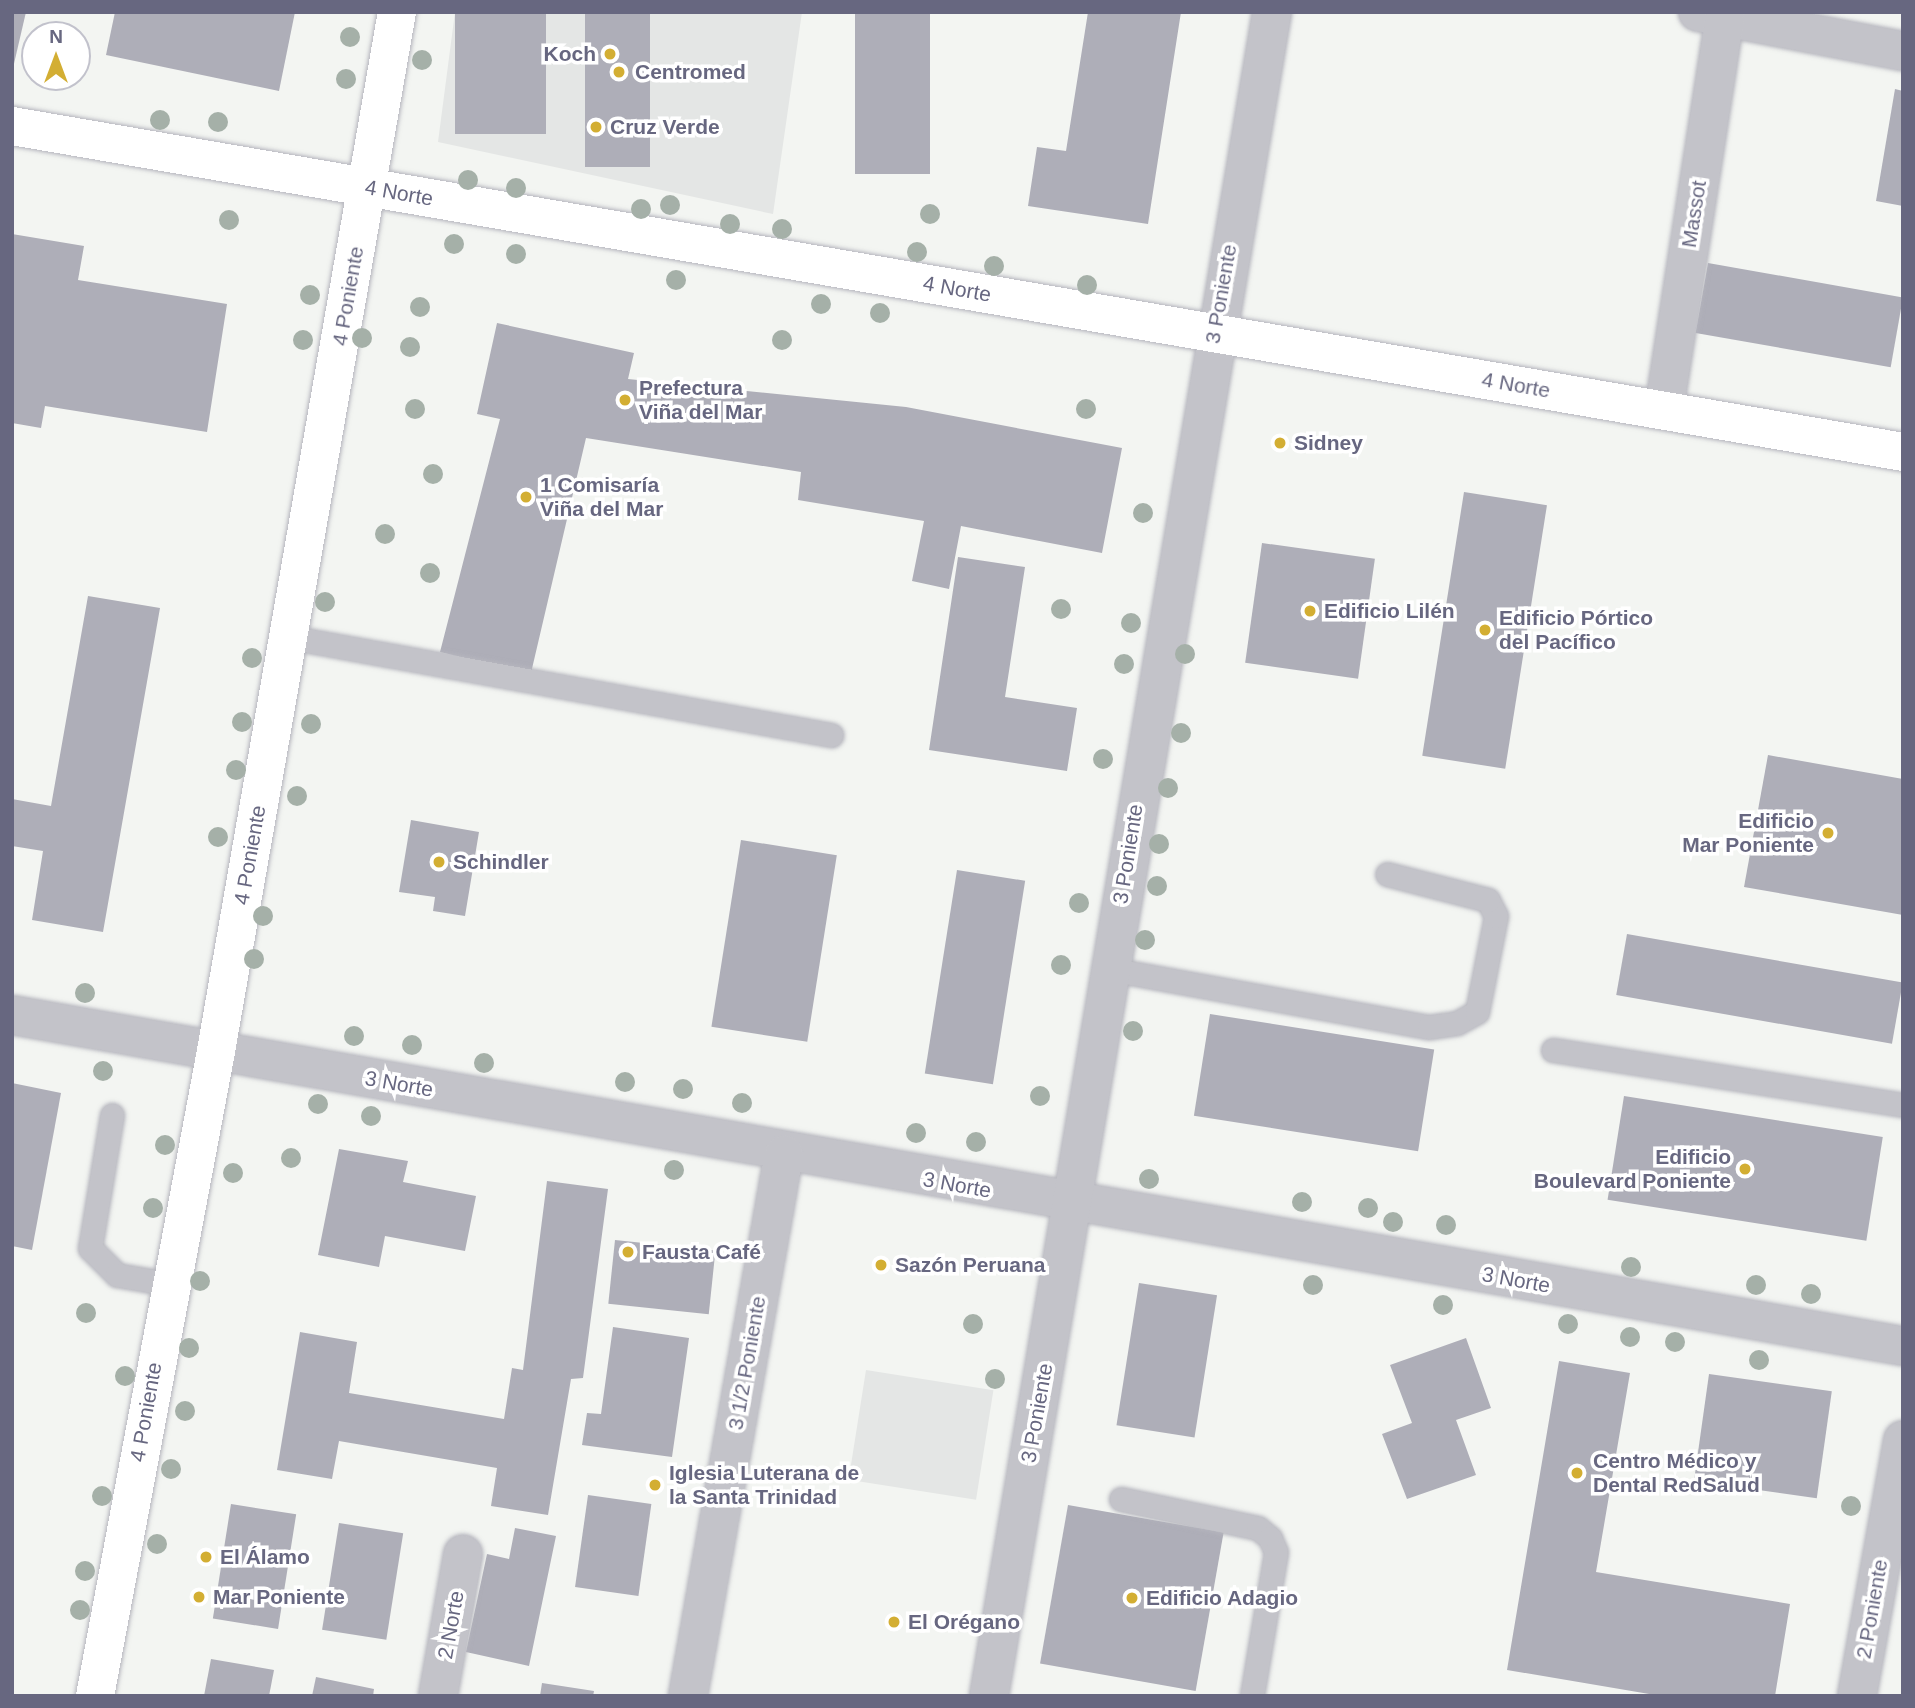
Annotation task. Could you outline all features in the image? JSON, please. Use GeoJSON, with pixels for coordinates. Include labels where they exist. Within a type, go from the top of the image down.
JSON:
{"type":"FeatureCollection","features":[{"type":"Feature","properties":{"kind":"street","name":"4 Poniente"},"geometry":{"type":"LineString","coordinates":[[95,1696],[169,1284],[216,1051],[397,12]]}},
{"type":"Feature","properties":{"kind":"street","name":"3 Poniente"},"geometry":{"type":"LineString","coordinates":[[989,1696],[1214,333],[1272,12]]}},
{"type":"Feature","properties":{"kind":"street","name":"Massot"},"geometry":{"type":"LineString","coordinates":[[1664,410],[1711,15],[1903,51]]}},
{"type":"Feature","properties":{"kind":"street","name":"4 Norte"},"geometry":{"type":"LineString","coordinates":[[12,126],[1903,452]]}},
{"type":"Feature","properties":{"kind":"street","name":"3 Norte"},"geometry":{"type":"LineString","coordinates":[[12,1015],[1072,1205],[1903,1346]]}},
{"type":"Feature","properties":{"kind":"street","name":"3 1/2 Poniente"},"geometry":{"type":"LineString","coordinates":[[688,1696],[784,1154]]}},
{"type":"Feature","properties":{"kind":"street","name":"2 Poniente"},"geometry":{"type":"LineString","coordinates":[[1857,1696],[1903,1440]]}},
{"type":"Feature","properties":{"kind":"street","name":"2 Norte"},"geometry":{"type":"LineString","coordinates":[[438,1696],[463,1554]]}},
{"type":"Feature","properties":{"kind":"lane"},"geometry":{"type":"LineString","coordinates":[[288,637],[831,735]]}},
{"type":"Feature","properties":{"kind":"lane"},"geometry":{"type":"LineString","coordinates":[[1109,969],[1429,1027],[1457,1023],[1477,1012],[1496,916],[1488,900],[1387,874]]}},
{"type":"Feature","properties":{"kind":"lane"},"geometry":{"type":"LineString","coordinates":[[1553,1050],[1903,1105]]}},
{"type":"Feature","properties":{"kind":"lane"},"geometry":{"type":"LineString","coordinates":[[112,1115],[90,1248],[117,1275],[169,1284]]}},
{"type":"Feature","properties":{"kind":"lane"},"geometry":{"type":"LineString","coordinates":[[1121,1499],[1258,1528],[1270,1538],[1276,1552],[1252,1696]]}},
{"type":"Feature","properties":{"kind":"shaded area","name":"Centromed"},"geometry":{"type":"Polygon","coordinates":[[[455,12],[802,12],[773,214],[438,142],[455,12]]]}},
{"type":"Feature","properties":{"kind":"shaded area"},"geometry":{"type":"Polygon","coordinates":[[[866,1370],[993,1390],[976,1500],[849,1480],[866,1370]]]}},
{"type":"Feature","properties":{"kind":"building"},"geometry":{"type":"Polygon","coordinates":[[[12,12],[26,12],[24,21],[21,21],[21,34],[12,68],[12,12]]]}},
{"type":"Feature","properties":{"kind":"building"},"geometry":{"type":"Polygon","coordinates":[[[115,12],[295,12],[279,91],[106,55],[115,12]]]}},
{"type":"Feature","properties":{"kind":"building"},"geometry":{"type":"Polygon","coordinates":[[[455,12],[546,12],[546,134],[455,134],[455,12]]]}},
{"type":"Feature","properties":{"kind":"building"},"geometry":{"type":"Polygon","coordinates":[[[585,12],[650,12],[650,167],[585,167],[585,12]]]}},
{"type":"Feature","properties":{"kind":"building"},"geometry":{"type":"Polygon","coordinates":[[[855,12],[930,12],[930,174],[855,174],[855,12]]]}},
{"type":"Feature","properties":{"kind":"building"},"geometry":{"type":"Polygon","coordinates":[[[1088,12],[1181,12],[1148,224],[1028,206],[1037,147],[1066,151],[1088,12]]]}},
{"type":"Feature","properties":{"kind":"building"},"geometry":{"type":"Polygon","coordinates":[[[1895,89],[1903,91],[1903,206],[1876,201],[1895,89]]]}},
{"type":"Feature","properties":{"kind":"building"},"geometry":{"type":"Polygon","coordinates":[[[12,234],[84,246],[78,280],[227,304],[207,432],[45,406],[41,428],[12,423],[12,234]]]}},
{"type":"Feature","properties":{"kind":"building"},"geometry":{"type":"Polygon","coordinates":[[[1708,263],[1903,297],[1891,367],[1696,333],[1708,263]]]}},
{"type":"Feature","properties":{"kind":"building"},"geometry":{"type":"Polygon","coordinates":[[[497,323],[634,353],[628,379],[906,407],[1122,448],[1102,553],[961,526],[949,589],[912,581],[924,521],[798,500],[801,472],[586,438],[531,673],[440,652],[500,419],[477,414],[497,323]]]}},
{"type":"Feature","properties":{"kind":"building","name":"Edificio Pórtico del Pacífico"},"geometry":{"type":"Polygon","coordinates":[[[1464,492],[1547,505],[1505,769],[1422,756],[1464,492]]]}},
{"type":"Feature","properties":{"kind":"building","name":"Edificio Lilén"},"geometry":{"type":"Polygon","coordinates":[[[1262,543],[1375,559],[1358,679],[1245,663],[1262,543]]]}},
{"type":"Feature","properties":{"kind":"building"},"geometry":{"type":"Polygon","coordinates":[[[958,557],[1025,567],[1005,697],[1077,708],[1067,771],[929,750],[958,557]]]}},
{"type":"Feature","properties":{"kind":"building"},"geometry":{"type":"Polygon","coordinates":[[[88,596],[160,608],[103,932],[32,920],[43,851],[12,846],[12,799],[51,806],[88,596]]]}},
{"type":"Feature","properties":{"kind":"building","name":"Edificio Mar Poniente"},"geometry":{"type":"Polygon","coordinates":[[[1768,755],[1903,779],[1903,915],[1744,887],[1768,755]]]}},
{"type":"Feature","properties":{"kind":"building","name":"Schindler"},"geometry":{"type":"Polygon","coordinates":[[[411,820],[479,832],[465,916],[433,911],[435,897],[399,892],[411,820]]]}},
{"type":"Feature","properties":{"kind":"building"},"geometry":{"type":"Polygon","coordinates":[[[741,840],[837,855],[807,1042],[711,1027],[741,840]]]}},
{"type":"Feature","properties":{"kind":"building"},"geometry":{"type":"Polygon","coordinates":[[[957,870],[1025,881],[993,1084],[925,1073],[957,870]]]}},
{"type":"Feature","properties":{"kind":"building"},"geometry":{"type":"Polygon","coordinates":[[[1627,934],[1903,983],[1892,1044],[1616,995],[1627,934]]]}},
{"type":"Feature","properties":{"kind":"building"},"geometry":{"type":"Polygon","coordinates":[[[1210,1014],[1434,1050],[1418,1151],[1194,1116],[1210,1014]]]}},
{"type":"Feature","properties":{"kind":"building"},"geometry":{"type":"Polygon","coordinates":[[[12,1083],[61,1093],[32,1250],[12,1246],[12,1083]]]}},
{"type":"Feature","properties":{"kind":"building","name":"Edificio Boulevard Poniente"},"geometry":{"type":"Polygon","coordinates":[[[1624,1096],[1883,1137],[1866,1241],[1608,1200],[1624,1096]]]}},
{"type":"Feature","properties":{"kind":"building"},"geometry":{"type":"Polygon","coordinates":[[[339,1149],[408,1161],[403,1182],[476,1196],[465,1251],[385,1236],[379,1267],[318,1255],[339,1149]]]}},
{"type":"Feature","properties":{"kind":"building"},"geometry":{"type":"Polygon","coordinates":[[[547,1181],[608,1189],[583,1378],[571,1379],[548,1515],[491,1506],[497,1468],[339,1441],[332,1479],[277,1470],[300,1332],[357,1342],[349,1393],[504,1419],[512,1368],[523,1370],[547,1181]]]}},
{"type":"Feature","properties":{"kind":"building"},"geometry":{"type":"Polygon","coordinates":[[[615,1240],[715,1251],[709,1314],[608,1304],[615,1240]]]}},
{"type":"Feature","properties":{"kind":"building"},"geometry":{"type":"Polygon","coordinates":[[[1139,1283],[1217,1295],[1195,1438],[1116,1425],[1139,1283]]]}},
{"type":"Feature","properties":{"kind":"building"},"geometry":{"type":"Polygon","coordinates":[[[613,1327],[689,1338],[672,1457],[582,1445],[587,1413],[601,1414],[613,1327]]]}},
{"type":"Feature","properties":{"kind":"building"},"geometry":{"type":"Polygon","coordinates":[[[1466,1338],[1491,1408],[1456,1420],[1476,1475],[1407,1499],[1382,1434],[1412,1423],[1390,1365],[1466,1338]]]}},
{"type":"Feature","properties":{"kind":"building","name":"Centro Médico y Dental RedSalud"},"geometry":{"type":"Polygon","coordinates":[[[1559,1361],[1630,1373],[1596,1572],[1790,1604],[1775,1696],[1661,1696],[1507,1670],[1559,1361]]]}},
{"type":"Feature","properties":{"kind":"building"},"geometry":{"type":"Polygon","coordinates":[[[1709,1374],[1832,1391],[1817,1498],[1694,1481],[1709,1374]]]}},
{"type":"Feature","properties":{"kind":"building"},"geometry":{"type":"Polygon","coordinates":[[[588,1495],[651,1504],[638,1596],[575,1587],[588,1495]]]}},
{"type":"Feature","properties":{"kind":"building"},"geometry":{"type":"Polygon","coordinates":[[[231,1504],[296,1514],[278,1629],[213,1619],[231,1504]]]}},
{"type":"Feature","properties":{"kind":"building","name":"Edificio Adagio"},"geometry":{"type":"Polygon","coordinates":[[[1068,1505],[1224,1532],[1196,1691],[1040,1664],[1068,1505]]]}},
{"type":"Feature","properties":{"kind":"building"},"geometry":{"type":"Polygon","coordinates":[[[339,1523],[403,1533],[386,1640],[322,1630],[339,1523]]]}},
{"type":"Feature","properties":{"kind":"building"},"geometry":{"type":"Polygon","coordinates":[[[515,1528],[556,1536],[529,1666],[466,1652],[487,1554],[509,1559],[515,1528]]]}},
{"type":"Feature","properties":{"kind":"building"},"geometry":{"type":"Polygon","coordinates":[[[211,1659],[274,1670],[269,1696],[204,1696],[211,1659]]]}},
{"type":"Feature","properties":{"kind":"building"},"geometry":{"type":"Polygon","coordinates":[[[316,1677],[374,1689],[373,1696],[312,1696],[316,1677]]]}},
{"type":"Feature","properties":{"kind":"building"},"geometry":{"type":"Polygon","coordinates":[[[542,1683],[594,1691],[593,1696],[540,1696],[542,1683]]]}},
{"type":"Feature","properties":{"kind":"place","name":"Koch"},"geometry":{"type":"Point","coordinates":[610,54]}},
{"type":"Feature","properties":{"kind":"place","name":"Centromed"},"geometry":{"type":"Point","coordinates":[619,72]}},
{"type":"Feature","properties":{"kind":"place","name":"Cruz Verde"},"geometry":{"type":"Point","coordinates":[596,127]}},
{"type":"Feature","properties":{"kind":"place","name":"Prefectura Viña del Mar"},"geometry":{"type":"Point","coordinates":[625,400]}},
{"type":"Feature","properties":{"kind":"place","name":"Sidney"},"geometry":{"type":"Point","coordinates":[1280,443]}},
{"type":"Feature","properties":{"kind":"place","name":"1 Comisaría Viña del Mar"},"geometry":{"type":"Point","coordinates":[526,497]}},
{"type":"Feature","properties":{"kind":"place","name":"Edificio Lilén"},"geometry":{"type":"Point","coordinates":[1310,611]}},
{"type":"Feature","properties":{"kind":"place","name":"Edificio Pórtico del Pacífico"},"geometry":{"type":"Point","coordinates":[1485,630]}},
{"type":"Feature","properties":{"kind":"place","name":"Edificio Mar Poniente"},"geometry":{"type":"Point","coordinates":[1828,833]}},
{"type":"Feature","properties":{"kind":"place","name":"Schindler"},"geometry":{"type":"Point","coordinates":[439,862]}},
{"type":"Feature","properties":{"kind":"place","name":"Edificio Boulevard Poniente"},"geometry":{"type":"Point","coordinates":[1745,1169]}},
{"type":"Feature","properties":{"kind":"place","name":"Fausta Café"},"geometry":{"type":"Point","coordinates":[628,1252]}},
{"type":"Feature","properties":{"kind":"place","name":"Sazón Peruana"},"geometry":{"type":"Point","coordinates":[881,1265]}},
{"type":"Feature","properties":{"kind":"place","name":"Centro Médico y Dental RedSalud"},"geometry":{"type":"Point","coordinates":[1577,1473]}},
{"type":"Feature","properties":{"kind":"place","name":"Iglesia Luterana de la Santa Trinidad"},"geometry":{"type":"Point","coordinates":[655,1485]}},
{"type":"Feature","properties":{"kind":"place","name":"El Álamo"},"geometry":{"type":"Point","coordinates":[206,1557]}},
{"type":"Feature","properties":{"kind":"place","name":"Mar Poniente"},"geometry":{"type":"Point","coordinates":[199,1597]}},
{"type":"Feature","properties":{"kind":"place","name":"Edificio Adagio"},"geometry":{"type":"Point","coordinates":[1132,1598]}},
{"type":"Feature","properties":{"kind":"place","name":"El Orégano"},"geometry":{"type":"Point","coordinates":[894,1622]}}]}
